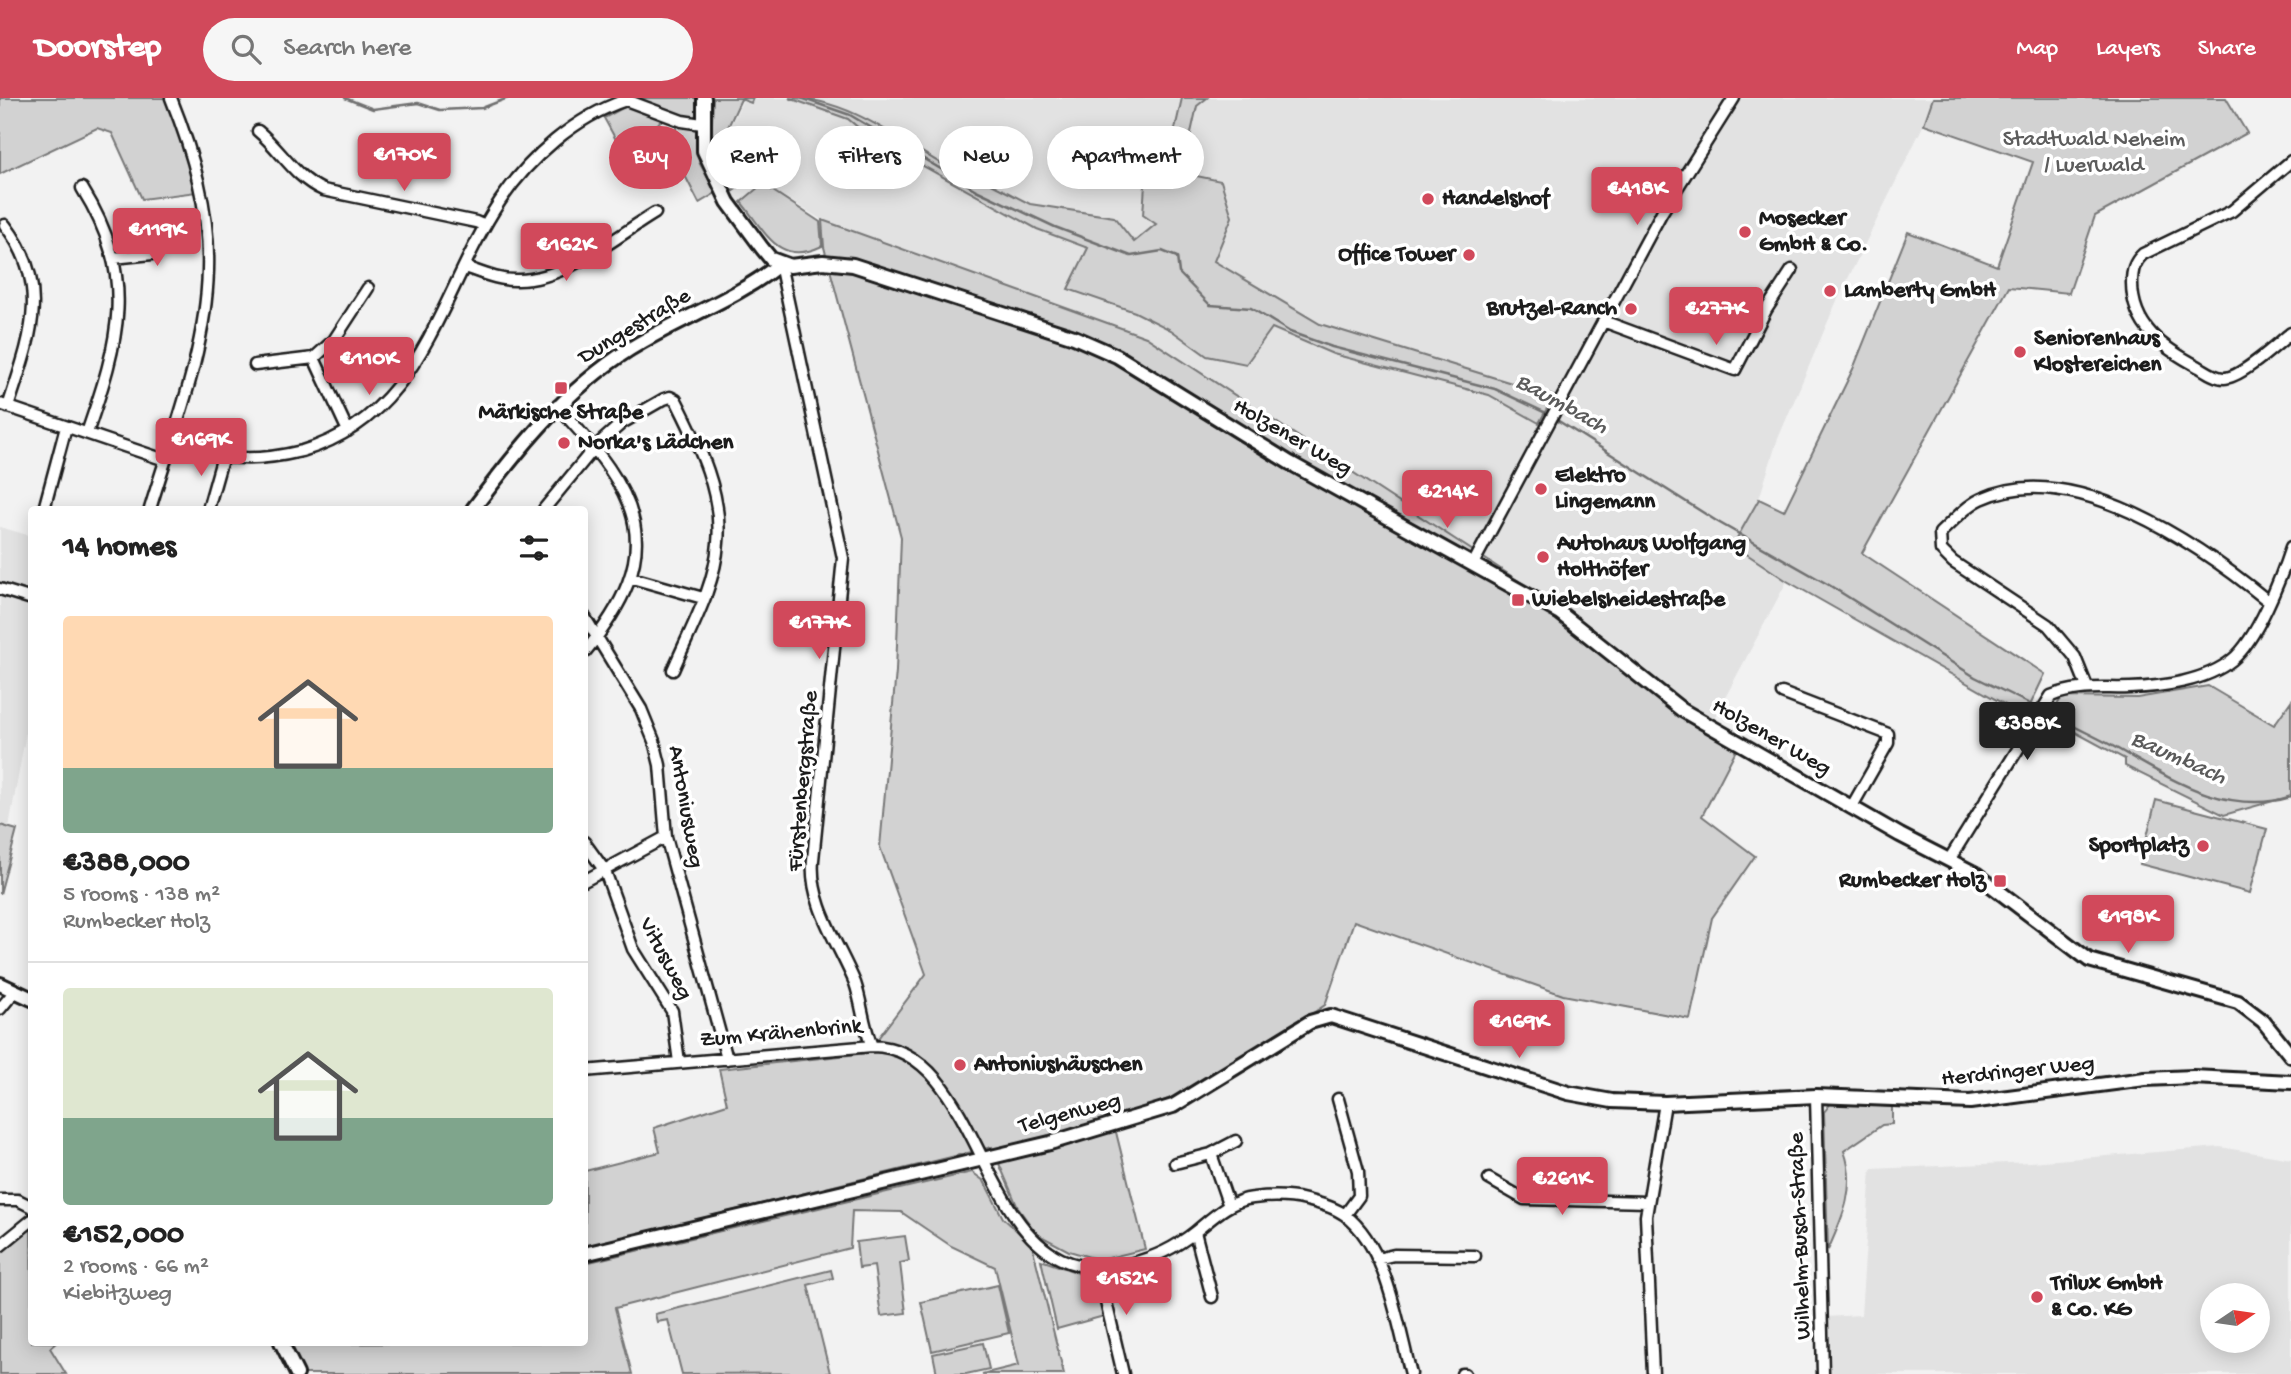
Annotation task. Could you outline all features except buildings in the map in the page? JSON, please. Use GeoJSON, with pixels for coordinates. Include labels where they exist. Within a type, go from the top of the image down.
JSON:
{"type":"FeatureCollection","features":[{"type":"Feature","properties":{"kind":"main road"},"geometry":{"type":"LineString","coordinates":[[704,98],[704,151],[715,180],[762,248],[780,264]]}},
{"type":"Feature","properties":{"kind":"main road","name":"Holzener Weg"},"geometry":{"type":"LineString","coordinates":[[780,264],[790,266],[823,262],[852,265],[1093,345],[1137,367],[1290,463],[1573,621],[1682,710],[1851,808],[1995,886],[2089,960],[2238,1002],[2249,1008],[2291,1056]]}},
{"type":"Feature","properties":{"kind":"main road","name":"Dungestraße"},"geometry":{"type":"LineString","coordinates":[[475,506],[512,457],[557,406],[629,349],[736,293],[780,264]]}},
{"type":"Feature","properties":{"kind":"main road"},"geometry":{"type":"LineString","coordinates":[[0,984],[28,997]]}},
{"type":"Feature","properties":{"kind":"main road","name":"Telgenweg"},"geometry":{"type":"LineString","coordinates":[[588,1253],[1051,1143],[1173,1106],[1310,1022],[1331,1016],[1568,1093],[1612,1101],[1665,1103]]}},
{"type":"Feature","properties":{"kind":"main road","name":"Herdringer Weg"},"geometry":{"type":"LineString","coordinates":[[1665,1103],[1816,1096],[1970,1102],[2145,1079],[2193,1077],[2291,1082]]}},
{"type":"Feature","properties":{"kind":"main road"},"geometry":{"type":"LineString","coordinates":[[283,1346],[297,1374]]}},
{"type":"Feature","properties":{"kind":"street"},"geometry":{"type":"LineString","coordinates":[[151,506],[199,342],[209,269],[198,179],[171,98]]}},
{"type":"Feature","properties":{"kind":"street"},"geometry":{"type":"LineString","coordinates":[[1473,564],[1557,412],[1662,212],[1734,98]]}},
{"type":"Feature","properties":{"kind":"street"},"geometry":{"type":"LineString","coordinates":[[172,440],[223,456],[289,454],[316,446],[348,431],[376,411],[400,385],[432,334],[485,226],[514,183],[559,138],[612,105],[626,100],[682,121],[702,124]]}},
{"type":"Feature","properties":{"kind":"street"},"geometry":{"type":"LineString","coordinates":[[258,131],[276,146],[302,179],[323,190],[485,226]]}},
{"type":"Feature","properties":{"kind":"street"},"geometry":{"type":"LineString","coordinates":[[2291,161],[2232,211],[2143,254],[2134,266],[2132,281],[2135,311],[2146,330],[2173,353],[2218,377],[2237,373],[2291,333]]}},
{"type":"Feature","properties":{"kind":"street"},"geometry":{"type":"LineString","coordinates":[[82,188],[103,226],[113,258],[118,297],[116,339],[87,433]]}},
{"type":"Feature","properties":{"kind":"street"},"geometry":{"type":"LineString","coordinates":[[465,267],[517,281],[541,276],[580,259],[655,213]]}},
{"type":"Feature","properties":{"kind":"street"},"geometry":{"type":"LineString","coordinates":[[5,225],[30,274],[34,301],[31,334],[4,406],[165,460]]}},
{"type":"Feature","properties":{"kind":"street"},"geometry":{"type":"LineString","coordinates":[[113,258],[152,254],[150,232]]}},
{"type":"Feature","properties":{"kind":"street","name":"Fürstenbergstraße"},"geometry":{"type":"LineString","coordinates":[[780,264],[843,558],[813,882],[855,983],[872,1046]]}},
{"type":"Feature","properties":{"kind":"street"},"geometry":{"type":"LineString","coordinates":[[1603,321],[1735,370],[1766,310],[1792,270]]}},
{"type":"Feature","properties":{"kind":"street"},"geometry":{"type":"LineString","coordinates":[[255,365],[314,358],[334,340],[368,288]]}},
{"type":"Feature","properties":{"kind":"street"},"geometry":{"type":"LineString","coordinates":[[314,358],[348,431]]}},
{"type":"Feature","properties":{"kind":"street"},"geometry":{"type":"LineString","coordinates":[[546,506],[595,447],[622,424],[664,399],[670,397],[676,400],[706,463],[718,523],[718,544],[704,598],[673,670]]}},
{"type":"Feature","properties":{"kind":"street"},"geometry":{"type":"LineString","coordinates":[[557,406],[595,447],[622,493],[638,542],[632,578],[598,637],[588,648]]}},
{"type":"Feature","properties":{"kind":"street"},"geometry":{"type":"LineString","coordinates":[[45,506],[66,427]]}},
{"type":"Feature","properties":{"kind":"street"},"geometry":{"type":"LineString","coordinates":[[209,506],[223,456]]}},
{"type":"Feature","properties":{"kind":"street"},"geometry":{"type":"LineString","coordinates":[[2087,687],[2075,657],[2048,625],[1953,562],[1941,550],[1940,533],[1978,500],[2001,491],[2034,487],[2083,495],[2177,536],[2227,567],[2268,601]]}},
{"type":"Feature","properties":{"kind":"street"},"geometry":{"type":"LineString","coordinates":[[1949,860],[2051,696],[2087,687],[2131,688],[2206,675],[2232,660],[2243,649],[2268,601],[2291,547]]}},
{"type":"Feature","properties":{"kind":"street"},"geometry":{"type":"LineString","coordinates":[[632,578],[704,598]]}},
{"type":"Feature","properties":{"kind":"street"},"geometry":{"type":"LineString","coordinates":[[0,589],[28,598]]}},
{"type":"Feature","properties":{"kind":"street","name":"Antoniusweg"},"geometry":{"type":"LineString","coordinates":[[588,622],[641,709],[654,741],[660,765],[666,837],[727,1059]]}},
{"type":"Feature","properties":{"kind":"street","name":"Holzener Weg"},"geometry":{"type":"LineString","coordinates":[[1782,693],[1888,734],[1888,743],[1851,808]]}},
{"type":"Feature","properties":{"kind":"street"},"geometry":{"type":"LineString","coordinates":[[588,879],[666,837]]}},
{"type":"Feature","properties":{"kind":"street","name":"Vitusweg"},"geometry":{"type":"LineString","coordinates":[[588,848],[605,871],[633,949],[672,1011],[678,1062]]}},
{"type":"Feature","properties":{"kind":"street"},"geometry":{"type":"LineString","coordinates":[[0,1009],[15,991]]}},
{"type":"Feature","properties":{"kind":"street","name":"Zum Krähenbrink"},"geometry":{"type":"LineString","coordinates":[[588,1070],[872,1046],[894,1049],[916,1061],[933,1076],[955,1108],[1010,1209],[1037,1246],[1063,1261],[1098,1268],[1138,1262],[1195,1232],[1203,1223],[1229,1206]]}},
{"type":"Feature","properties":{"kind":"street","name":"Wilhelm-Busch-Straße"},"geometry":{"type":"LineString","coordinates":[[1816,1096],[1823,1374]]}},
{"type":"Feature","properties":{"kind":"street"},"geometry":{"type":"LineString","coordinates":[[1339,1099],[1358,1171],[1359,1196],[1345,1215]]}},
{"type":"Feature","properties":{"kind":"street"},"geometry":{"type":"LineString","coordinates":[[1653,1374],[1647,1202],[1665,1103]]}},
{"type":"Feature","properties":{"kind":"street"},"geometry":{"type":"LineString","coordinates":[[1175,1163],[1212,1154],[1236,1141]]}},
{"type":"Feature","properties":{"kind":"street"},"geometry":{"type":"LineString","coordinates":[[1212,1154],[1229,1206],[1252,1198],[1290,1197],[1326,1205],[1345,1215],[1360,1229],[1377,1259],[1411,1374]]}},
{"type":"Feature","properties":{"kind":"street"},"geometry":{"type":"LineString","coordinates":[[1489,1179],[1524,1199],[1647,1202]]}},
{"type":"Feature","properties":{"kind":"street"},"geometry":{"type":"LineString","coordinates":[[0,1200],[18,1200],[28,1205]]}},
{"type":"Feature","properties":{"kind":"street"},"geometry":{"type":"LineString","coordinates":[[0,1246],[28,1223]]}},
{"type":"Feature","properties":{"kind":"street"},"geometry":{"type":"LineString","coordinates":[[1195,1232],[1212,1297]]}},
{"type":"Feature","properties":{"kind":"street"},"geometry":{"type":"LineString","coordinates":[[1377,1259],[1394,1255],[1475,1256]]}},
{"type":"Feature","properties":{"kind":"street"},"geometry":{"type":"LineString","coordinates":[[1098,1268],[1124,1374]]}},
{"type":"Feature","properties":{"kind":"shaded area"},"geometry":{"type":"Polygon","coordinates":[[[755,98],[1933,98],[1924,124],[1835,305],[1777,441],[1759,499],[1733,544],[1787,581],[1709,728],[1580,621],[1146,337],[822,220],[772,189],[801,189],[801,126],[731,126],[743,100],[751,105],[755,98]]]}},
{"type":"Feature","properties":{"kind":"shaded area"},"geometry":{"type":"Polygon","coordinates":[[[0,527],[28,535],[28,590],[0,581],[0,527]]]}},
{"type":"Feature","properties":{"kind":"shaded area"},"geometry":{"type":"Polygon","coordinates":[[[0,596],[28,604],[28,722],[9,827],[0,825],[0,596]]]}},
{"type":"Feature","properties":{"kind":"shaded area"},"geometry":{"type":"Polygon","coordinates":[[[2220,1147],[2291,1159],[2291,1374],[1825,1374],[1825,1317],[1861,1315],[1871,1169],[2031,1162],[2220,1147]]]}},
{"type":"Feature","properties":{"kind":"green space"},"geometry":{"type":"Polygon","coordinates":[[[0,98],[168,98],[197,192],[142,199],[112,133],[97,128],[0,174],[0,98]]]}},
{"type":"Feature","properties":{"kind":"green space"},"geometry":{"type":"Polygon","coordinates":[[[627,98],[697,98],[699,162],[706,175],[706,189],[714,189],[716,193],[699,203],[692,189],[692,126],[676,126],[677,115],[669,112],[656,126],[609,127],[604,118],[630,104],[627,98]]]}},
{"type":"Feature","properties":{"kind":"green space"},"geometry":{"type":"Polygon","coordinates":[[[713,98],[753,98],[751,103],[741,99],[728,126],[712,126],[713,98]]]}},
{"type":"Feature","properties":{"kind":"green space"},"geometry":{"type":"Polygon","coordinates":[[[789,98],[814,100],[837,107],[879,126],[856,126],[848,119],[789,98]]]}},
{"type":"Feature","properties":{"kind":"green space"},"geometry":{"type":"Polygon","coordinates":[[[1182,98],[1207,98],[1197,106],[1193,126],[1176,126],[1182,98]]]}},
{"type":"Feature","properties":{"kind":"green space","name":"Stadtwald Neheim / Luerwald"},"geometry":{"type":"Polygon","coordinates":[[[1933,98],[2226,98],[2247,133],[2095,216],[2069,293],[2009,287],[1862,553],[2045,674],[2025,716],[1787,581],[1733,545],[1759,499],[1784,511],[1853,369],[1908,232],[1997,266],[2033,162],[1924,124],[1933,98]]]}},
{"type":"Feature","properties":{"kind":"green space"},"geometry":{"type":"Polygon","coordinates":[[[925,154],[939,162],[939,175],[925,167],[925,154]]]}},
{"type":"Feature","properties":{"kind":"green space"},"geometry":{"type":"Polygon","coordinates":[[[1204,178],[1221,181],[1232,217],[1214,261],[1320,324],[1554,396],[1539,423],[1489,395],[1333,354],[1272,328],[1246,364],[1207,356],[1171,330],[1135,312],[1068,289],[1088,248],[1037,229],[965,189],[1001,189],[1030,204],[1114,217],[1134,242],[1156,224],[1143,215],[1145,189],[1204,189],[1204,178]]]}},
{"type":"Feature","properties":{"kind":"green space"},"geometry":{"type":"Polygon","coordinates":[[[756,189],[770,189],[820,222],[822,246],[807,251],[794,252],[784,249],[766,235],[741,202],[756,189]]]}},
{"type":"Feature","properties":{"kind":"green space"},"geometry":{"type":"Polygon","coordinates":[[[822,220],[1146,337],[1580,621],[1737,748],[1702,816],[1755,856],[1712,918],[1690,1019],[1563,995],[1354,921],[1325,1005],[1271,1041],[1176,1096],[1113,1120],[1145,1249],[1100,1260],[1069,1251],[1037,1234],[1018,1208],[992,1147],[588,1246],[588,1170],[660,1152],[654,1128],[727,1104],[719,1069],[867,1053],[926,974],[880,847],[896,671],[901,537],[824,247],[822,220]]]}},
{"type":"Feature","properties":{"kind":"green space"},"geometry":{"type":"Polygon","coordinates":[[[2208,686],[2274,725],[2291,701],[2291,796],[2224,815],[2125,766],[2125,759],[2049,718],[2062,697],[2137,698],[2208,686]]]}},
{"type":"Feature","properties":{"kind":"green space","name":"Sportplatz"},"geometry":{"type":"Polygon","coordinates":[[[2156,800],[2267,829],[2250,893],[2140,864],[2156,800]]]}},
{"type":"Feature","properties":{"kind":"green space"},"geometry":{"type":"Polygon","coordinates":[[[0,825],[17,830],[0,894],[0,825]]]}},
{"type":"Feature","properties":{"kind":"green space"},"geometry":{"type":"Polygon","coordinates":[[[1832,1102],[1892,1107],[1892,1124],[1882,1125],[1844,1151],[1848,1164],[1849,1189],[1839,1226],[1828,1250],[1824,1112],[1832,1102]]]}},
{"type":"Feature","properties":{"kind":"green space"},"geometry":{"type":"Polygon","coordinates":[[[972,1172],[984,1181],[1003,1218],[1032,1245],[1064,1374],[982,1374],[1019,1365],[995,1267],[951,1246],[901,1212],[852,1211],[850,1248],[615,1308],[632,1374],[304,1374],[288,1346],[588,1346],[588,1262],[972,1172]]]}},
{"type":"Feature","properties":{"kind":"green space"},"geometry":{"type":"Polygon","coordinates":[[[28,1229],[28,1346],[52,1346],[50,1348],[66,1374],[0,1374],[0,1252],[28,1229]]]}},
{"type":"Feature","properties":{"kind":"green space"},"geometry":{"type":"Polygon","coordinates":[[[905,1236],[909,1261],[900,1263],[906,1313],[881,1316],[874,1266],[859,1268],[856,1242],[905,1236]]]}},
{"type":"Feature","properties":{"kind":"green space"},"geometry":{"type":"Polygon","coordinates":[[[1041,1260],[1096,1279],[1104,1316],[1057,1329],[1041,1260]]]}},
{"type":"Feature","properties":{"kind":"green space"},"geometry":{"type":"Polygon","coordinates":[[[831,1270],[833,1278],[808,1285],[830,1373],[682,1374],[668,1320],[657,1322],[655,1314],[831,1270]]]}},
{"type":"Feature","properties":{"kind":"green space"},"geometry":{"type":"Polygon","coordinates":[[[998,1285],[1009,1333],[932,1351],[921,1302],[998,1285]]]}},
{"type":"Feature","properties":{"kind":"green space"},"geometry":{"type":"Polygon","coordinates":[[[983,1343],[989,1369],[966,1374],[937,1374],[933,1354],[983,1343]]]}},
{"type":"Feature","properties":{"kind":"waterway","name":"Baumbach"},"geometry":{"type":"LineString","coordinates":[[345,98],[373,109],[418,103],[440,110],[482,108],[508,98]]}},
{"type":"Feature","properties":{"kind":"waterway","name":"Baumbach"},"geometry":{"type":"LineString","coordinates":[[801,98],[850,115],[976,190],[1055,227],[1131,256],[1162,251],[1177,257],[1179,273],[1210,305],[1251,308],[1290,332],[1332,347],[1495,389],[1546,413],[1718,522],[1829,585],[1975,677],[2040,709]]}},
{"type":"Feature","properties":{"kind":"waterway","name":"Baumbach"},"geometry":{"type":"LineString","coordinates":[[2046,712],[2196,790],[2242,802],[2266,802],[2291,797]]}},
{"type":"Feature","properties":{"kind":"place","name":"Handelshof"},"geometry":{"type":"Point","coordinates":[1428,199]}},
{"type":"Feature","properties":{"kind":"place","name":"Mosecker GmbH & Co."},"geometry":{"type":"Point","coordinates":[1745,232]}},
{"type":"Feature","properties":{"kind":"place","name":"Office Tower"},"geometry":{"type":"Point","coordinates":[1469,255]}},
{"type":"Feature","properties":{"kind":"place","name":"Lamberty GmbH"},"geometry":{"type":"Point","coordinates":[1830,291]}},
{"type":"Feature","properties":{"kind":"place","name":"Brutzel-Ranch"},"geometry":{"type":"Point","coordinates":[1631,309]}},
{"type":"Feature","properties":{"kind":"place","name":"Seniorenhaus Klostereichen"},"geometry":{"type":"Point","coordinates":[2020,352]}},
{"type":"Feature","properties":{"kind":"place","name":"Märkische Straße"},"geometry":{"type":"Point","coordinates":[561,388]}},
{"type":"Feature","properties":{"kind":"place","name":"Norka's Lädchen"},"geometry":{"type":"Point","coordinates":[564,443]}},
{"type":"Feature","properties":{"kind":"place","name":"Elektro Lingemann"},"geometry":{"type":"Point","coordinates":[1541,489]}},
{"type":"Feature","properties":{"kind":"place","name":"Autohaus Wolfgang Holthöfer"},"geometry":{"type":"Point","coordinates":[1543,557]}},
{"type":"Feature","properties":{"kind":"place","name":"Wiebelsheidestraße"},"geometry":{"type":"Point","coordinates":[1518,600]}},
{"type":"Feature","properties":{"kind":"place","name":"Sportplatz"},"geometry":{"type":"Point","coordinates":[2203,846]}},
{"type":"Feature","properties":{"kind":"place","name":"Rumbecker Holz"},"geometry":{"type":"Point","coordinates":[2000,881]}},
{"type":"Feature","properties":{"kind":"place","name":"Antoniushäuschen"},"geometry":{"type":"Point","coordinates":[960,1065]}},
{"type":"Feature","properties":{"kind":"place","name":"Trilux GmbH & Co. KG"},"geometry":{"type":"Point","coordinates":[2037,1297]}}]}
